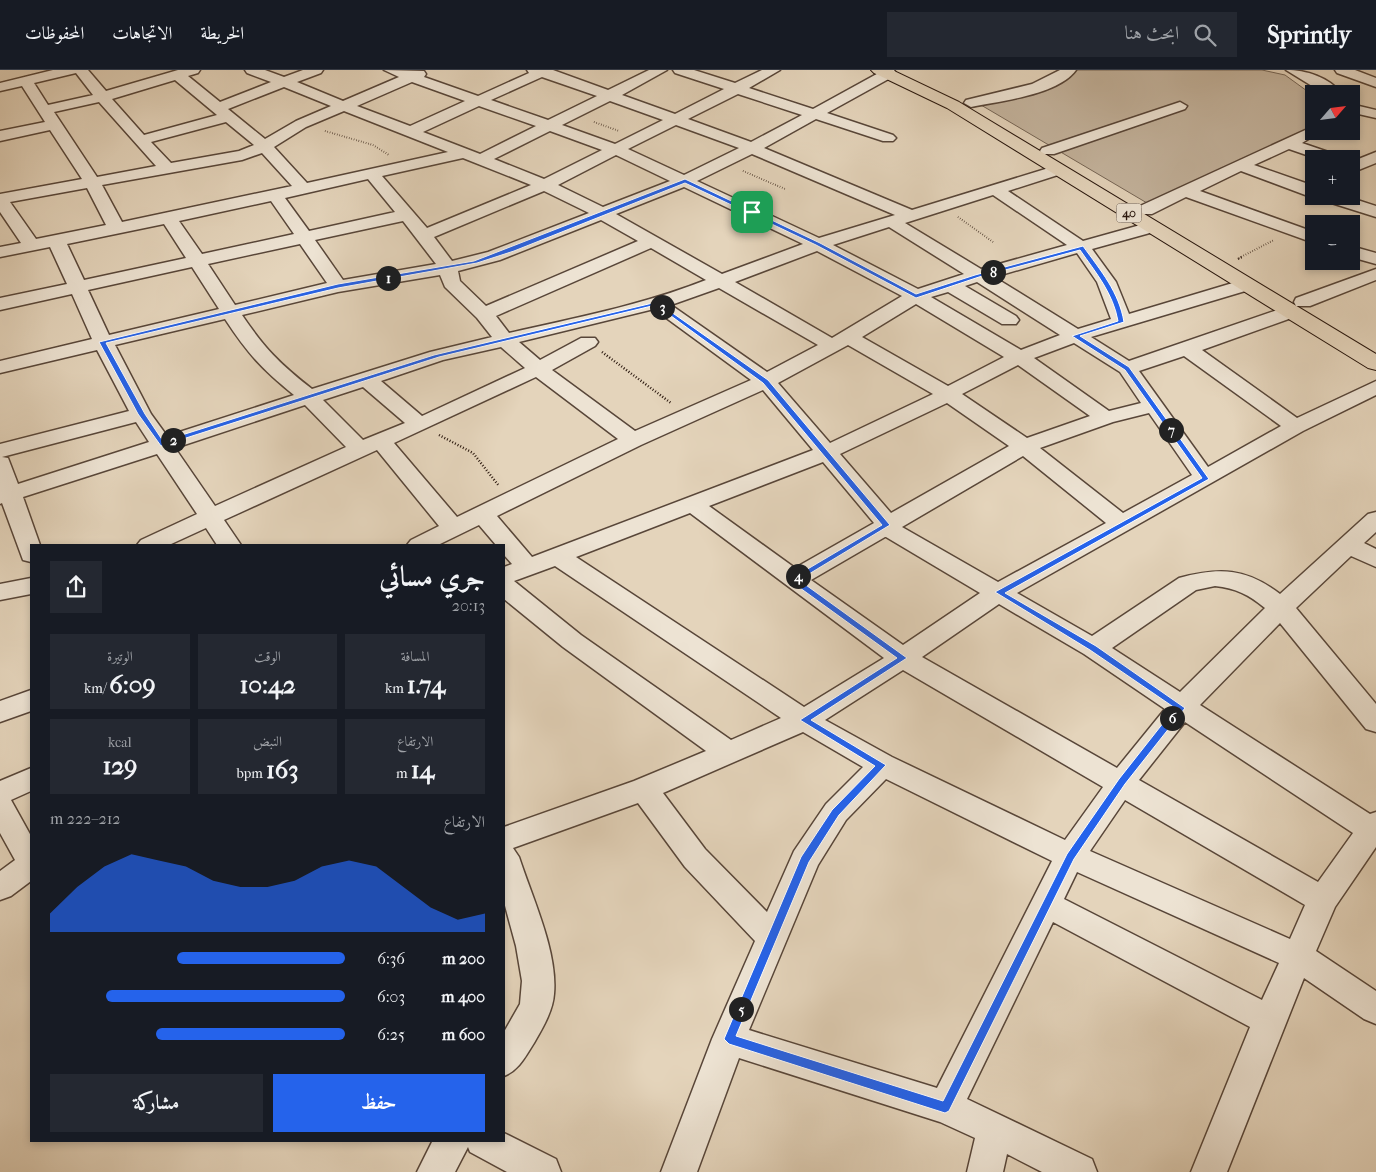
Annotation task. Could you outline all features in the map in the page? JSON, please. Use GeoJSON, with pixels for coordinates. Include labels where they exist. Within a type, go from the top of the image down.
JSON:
{"type":"FeatureCollection","features":[{"type":"Feature","properties":{"kind":"highway","name":"40"},"geometry":{"type":"LineString","coordinates":[[915,70],[1048,152],[1246,285],[1296,307],[1376,347]]}},
{"type":"Feature","properties":{"kind":"highway","name":"40"},"geometry":{"type":"LineString","coordinates":[[884,72],[953,105],[1058,170],[1233,261],[1376,363]]}},
{"type":"Feature","properties":{"kind":"street"},"geometry":{"type":"LineString","coordinates":[[2,86],[26,82],[71,70]]}},
{"type":"Feature","properties":{"kind":"street"},"geometry":{"type":"LineString","coordinates":[[81,70],[102,97],[168,169]]}},
{"type":"Feature","properties":{"kind":"street"},"geometry":{"type":"LineString","coordinates":[[44,110],[102,97],[193,70]]}},
{"type":"Feature","properties":{"kind":"street"},"geometry":{"type":"LineString","coordinates":[[252,70],[482,159],[545,185],[602,213],[720,282],[948,394],[1024,446],[1122,524]]}},
{"type":"Feature","properties":{"kind":"street"},"geometry":{"type":"LineString","coordinates":[[141,140],[222,112],[316,70]]}},
{"type":"Feature","properties":{"kind":"street"},"geometry":{"type":"LineString","coordinates":[[391,70],[614,149],[818,244],[916,296],[1019,357],[1106,418]]}},
{"type":"Feature","properties":{"kind":"street"},"geometry":{"type":"LineString","coordinates":[[31,245],[0,199],[242,155],[264,146],[301,124],[428,70]]}},
{"type":"Feature","properties":{"kind":"street"},"geometry":{"type":"LineString","coordinates":[[482,159],[660,70]]}},
{"type":"Feature","properties":{"kind":"street"},"geometry":{"type":"LineString","coordinates":[[680,70],[888,138]]}},
{"type":"Feature","properties":{"kind":"street"},"geometry":{"type":"LineString","coordinates":[[424,235],[545,185],[773,70]]}},
{"type":"Feature","properties":{"kind":"street"},"geometry":{"type":"LineString","coordinates":[[1342,70],[1376,83]]}},
{"type":"Feature","properties":{"kind":"street"},"geometry":{"type":"LineString","coordinates":[[410,132],[540,71],[611,94],[754,147],[910,214]]}},
{"type":"Feature","properties":{"kind":"street"},"geometry":{"type":"LineString","coordinates":[[1300,71],[1321,85]]}},
{"type":"Feature","properties":{"kind":"street"},"geometry":{"type":"LineString","coordinates":[[0,367],[338,286],[448,268],[494,256],[685,181],[817,114],[884,72]]}},
{"type":"Feature","properties":{"kind":"street"},"geometry":{"type":"LineString","coordinates":[[971,103],[1060,72]]}},
{"type":"Feature","properties":{"kind":"street"},"geometry":{"type":"LineString","coordinates":[[178,75],[264,146],[303,188]]}},
{"type":"Feature","properties":{"kind":"street"},"geometry":{"type":"LineString","coordinates":[[26,82],[93,183],[116,228]]}},
{"type":"Feature","properties":{"kind":"street"},"geometry":{"type":"LineString","coordinates":[[1048,152],[1180,106]]}},
{"type":"Feature","properties":{"kind":"street"},"geometry":{"type":"LineString","coordinates":[[1360,111],[1376,114]]}},
{"type":"Feature","properties":{"kind":"street"},"geometry":{"type":"LineString","coordinates":[[0,136],[53,125]]}},
{"type":"Feature","properties":{"kind":"street"},"geometry":{"type":"LineString","coordinates":[[428,543],[510,500],[633,440],[766,381],[840,342],[916,296],[977,276],[1081,248],[1148,218],[1184,191],[1305,135]]}},
{"type":"Feature","properties":{"kind":"street"},"geometry":{"type":"LineString","coordinates":[[1288,142],[1310,150]]}},
{"type":"Feature","properties":{"kind":"street"},"geometry":{"type":"LineString","coordinates":[[0,252],[169,218],[466,153]]}},
{"type":"Feature","properties":{"kind":"street"},"geometry":{"type":"LineString","coordinates":[[1360,163],[1376,157]]}},
{"type":"Feature","properties":{"kind":"street"},"geometry":{"type":"LineString","coordinates":[[1238,166],[1305,187]]}},
{"type":"Feature","properties":{"kind":"street"},"geometry":{"type":"LineString","coordinates":[[1360,168],[1376,173]]}},
{"type":"Feature","properties":{"kind":"street"},"geometry":{"type":"LineString","coordinates":[[5,495],[437,356],[657,303],[720,282],[818,244],[910,214],[1058,170]]}},
{"type":"Feature","properties":{"kind":"street"},"geometry":{"type":"LineString","coordinates":[[372,173],[424,235],[448,268],[451,283],[484,314],[504,340],[538,369],[633,440]]}},
{"type":"Feature","properties":{"kind":"street"},"geometry":{"type":"LineString","coordinates":[[994,189],[1081,248],[1110,289],[1118,306],[1121,322]]}},
{"type":"Feature","properties":{"kind":"street"},"geometry":{"type":"LineString","coordinates":[[1184,191],[1305,235]]}},
{"type":"Feature","properties":{"kind":"street"},"geometry":{"type":"LineString","coordinates":[[275,195],[338,286]]}},
{"type":"Feature","properties":{"kind":"street"},"geometry":{"type":"LineString","coordinates":[[1355,205],[1376,212]]}},
{"type":"Feature","properties":{"kind":"street"},"geometry":{"type":"LineString","coordinates":[[0,304],[199,262],[406,215]]}},
{"type":"Feature","properties":{"kind":"street"},"geometry":{"type":"LineString","coordinates":[[169,218],[229,311],[264,359],[370,445],[454,529]]}},
{"type":"Feature","properties":{"kind":"street"},"geometry":{"type":"LineString","coordinates":[[891,221],[1127,368],[1152,406],[1206,479]]}},
{"type":"Feature","properties":{"kind":"street"},"geometry":{"type":"LineString","coordinates":[[56,240],[102,342],[141,414],[228,544]]}},
{"type":"Feature","properties":{"kind":"street"},"geometry":{"type":"LineString","coordinates":[[484,314],[651,242]]}},
{"type":"Feature","properties":{"kind":"street"},"geometry":{"type":"LineString","coordinates":[[1360,254],[1376,259]]}},
{"type":"Feature","properties":{"kind":"street"},"geometry":{"type":"LineString","coordinates":[[1127,368],[1187,350],[1376,274]]}},
{"type":"Feature","properties":{"kind":"street"},"geometry":{"type":"LineString","coordinates":[[950,285],[1009,320]]}},
{"type":"Feature","properties":{"kind":"street"},"geometry":{"type":"LineString","coordinates":[[505,554],[515,572],[825,453],[948,394],[1019,357],[1075,336],[1246,285]]}},
{"type":"Feature","properties":{"kind":"street"},"geometry":{"type":"LineString","coordinates":[[657,303],[766,381],[887,525],[918,549],[999,592],[1093,648],[1180,708],[1374,827],[1323,900],[1269,1020],[1209,1172]]}},
{"type":"Feature","properties":{"kind":"street"},"geometry":{"type":"LineString","coordinates":[[151,544],[370,445],[420,425],[538,369],[588,342]]}},
{"type":"Feature","properties":{"kind":"street"},"geometry":{"type":"LineString","coordinates":[[1187,350],[1296,427]]}},
{"type":"Feature","properties":{"kind":"street"},"geometry":{"type":"LineString","coordinates":[[365,378],[420,425]]}},
{"type":"Feature","properties":{"kind":"street"},"geometry":{"type":"LineString","coordinates":[[505,839],[644,789],[804,720],[903,658],[999,592],[1206,479],[1296,427],[1376,387]]}},
{"type":"Feature","properties":{"kind":"street"},"geometry":{"type":"LineString","coordinates":[[793,580],[1024,446],[1106,418],[1152,406]]}},
{"type":"Feature","properties":{"kind":"street"},"geometry":{"type":"LineString","coordinates":[[0,451],[141,414]]}},
{"type":"Feature","properties":{"kind":"street"},"geometry":{"type":"LineString","coordinates":[[0,463],[5,495],[30,552]]}},
{"type":"Feature","properties":{"kind":"street"},"geometry":{"type":"LineString","coordinates":[[692,504],[793,580],[903,658],[1122,782],[1323,900]]}},
{"type":"Feature","properties":{"kind":"street"},"geometry":{"type":"LineString","coordinates":[[483,514],[500,544]]}},
{"type":"Feature","properties":{"kind":"street"},"geometry":{"type":"LineString","coordinates":[[945,1107],[1048,905],[1070,856],[1122,782],[1180,708],[1281,607],[1376,519]]}},
{"type":"Feature","properties":{"kind":"street"},"geometry":{"type":"LineString","coordinates":[[1348,545],[1376,559]]}},
{"type":"Feature","properties":{"kind":"street"},"geometry":{"type":"LineString","coordinates":[[557,556],[804,720],[882,765],[1070,856],[1298,957],[1376,1009]]}},
{"type":"Feature","properties":{"kind":"street"},"geometry":{"type":"LineString","coordinates":[[1093,648],[1178,590],[1201,580],[1215,578],[1236,580],[1258,589],[1281,607],[1376,722]]}},
{"type":"Feature","properties":{"kind":"street"},"geometry":{"type":"LineString","coordinates":[[0,592],[30,586]]}},
{"type":"Feature","properties":{"kind":"street"},"geometry":{"type":"LineString","coordinates":[[505,587],[580,646],[729,753]]}},
{"type":"Feature","properties":{"kind":"street"},"geometry":{"type":"LineString","coordinates":[[0,712],[30,700]]}},
{"type":"Feature","properties":{"kind":"street"},"geometry":{"type":"LineString","coordinates":[[679,1172],[729,1039],[805,860],[821,832],[836,812],[882,765]]}},
{"type":"Feature","properties":{"kind":"street"},"geometry":{"type":"LineString","coordinates":[[0,793],[30,779]]}},
{"type":"Feature","properties":{"kind":"street"},"geometry":{"type":"LineString","coordinates":[[644,789],[695,858],[771,937]]}},
{"type":"Feature","properties":{"kind":"street"},"geometry":{"type":"LineString","coordinates":[[0,807],[30,862]]}},
{"type":"Feature","properties":{"kind":"street"},"geometry":{"type":"LineString","coordinates":[[505,860],[536,961],[539,980],[538,996],[532,1010],[505,1058]]}},
{"type":"Feature","properties":{"kind":"street"},"geometry":{"type":"LineString","coordinates":[[0,887],[30,865]]}},
{"type":"Feature","properties":{"kind":"street"},"geometry":{"type":"LineString","coordinates":[[1048,905],[1269,1020]]}},
{"type":"Feature","properties":{"kind":"street"},"geometry":{"type":"LineString","coordinates":[[729,1039],[945,1107],[995,1129],[1079,1172]]}},
{"type":"Feature","properties":{"kind":"street"},"geometry":{"type":"LineString","coordinates":[[985,1172],[995,1129]]}},
{"type":"Feature","properties":{"kind":"street"},"geometry":{"type":"LineString","coordinates":[[436,1172],[452,1142]]}},
{"type":"Feature","properties":{"kind":"street"},"geometry":{"type":"LineString","coordinates":[[486,1142],[543,1172]]}},
{"type":"Feature","properties":{"kind":"path"},"geometry":{"type":"LineString","coordinates":[[573,114],[638,138]]}},
{"type":"Feature","properties":{"kind":"path"},"geometry":{"type":"LineString","coordinates":[[301,124],[373,145],[406,166]]}},
{"type":"Feature","properties":{"kind":"path"},"geometry":{"type":"LineString","coordinates":[[722,162],[785,189]]}},
{"type":"Feature","properties":{"kind":"path"},"geometry":{"type":"LineString","coordinates":[[941,205],[993,242]]}},
{"type":"Feature","properties":{"kind":"path"},"geometry":{"type":"LineString","coordinates":[[1233,261],[1292,231]]}},
{"type":"Feature","properties":{"kind":"path"},"geometry":{"type":"LineString","coordinates":[[588,342],[688,415]]}},
{"type":"Feature","properties":{"kind":"path"},"geometry":{"type":"LineString","coordinates":[[420,425],[474,453],[510,500]]}},
{"type":"Feature","properties":{"kind":"shaded area"},"geometry":{"type":"Polygon","coordinates":[[[1071,70],[1262,70],[1285,75],[1305,89],[1305,130],[1147,203],[981,105],[1071,70]]]}},
{"type":"Feature","properties":{"kind":"route"},"geometry":{"type":"LineString","coordinates":[[685,181],[752,212],[818,244],[916,296],[977,276],[1081,248],[1110,289],[1118,306],[1121,322],[1075,336],[1127,368],[1152,406],[1206,479],[999,592],[1093,648],[1180,708],[1122,782],[1070,856],[1048,905],[945,1107],[729,1039],[805,860],[821,832],[836,812],[882,765],[804,720],[903,658],[793,580],[887,525],[766,381],[657,303],[437,356],[161,444],[141,414],[102,342],[338,286],[475,262],[512,250],[685,181]]}}]}
